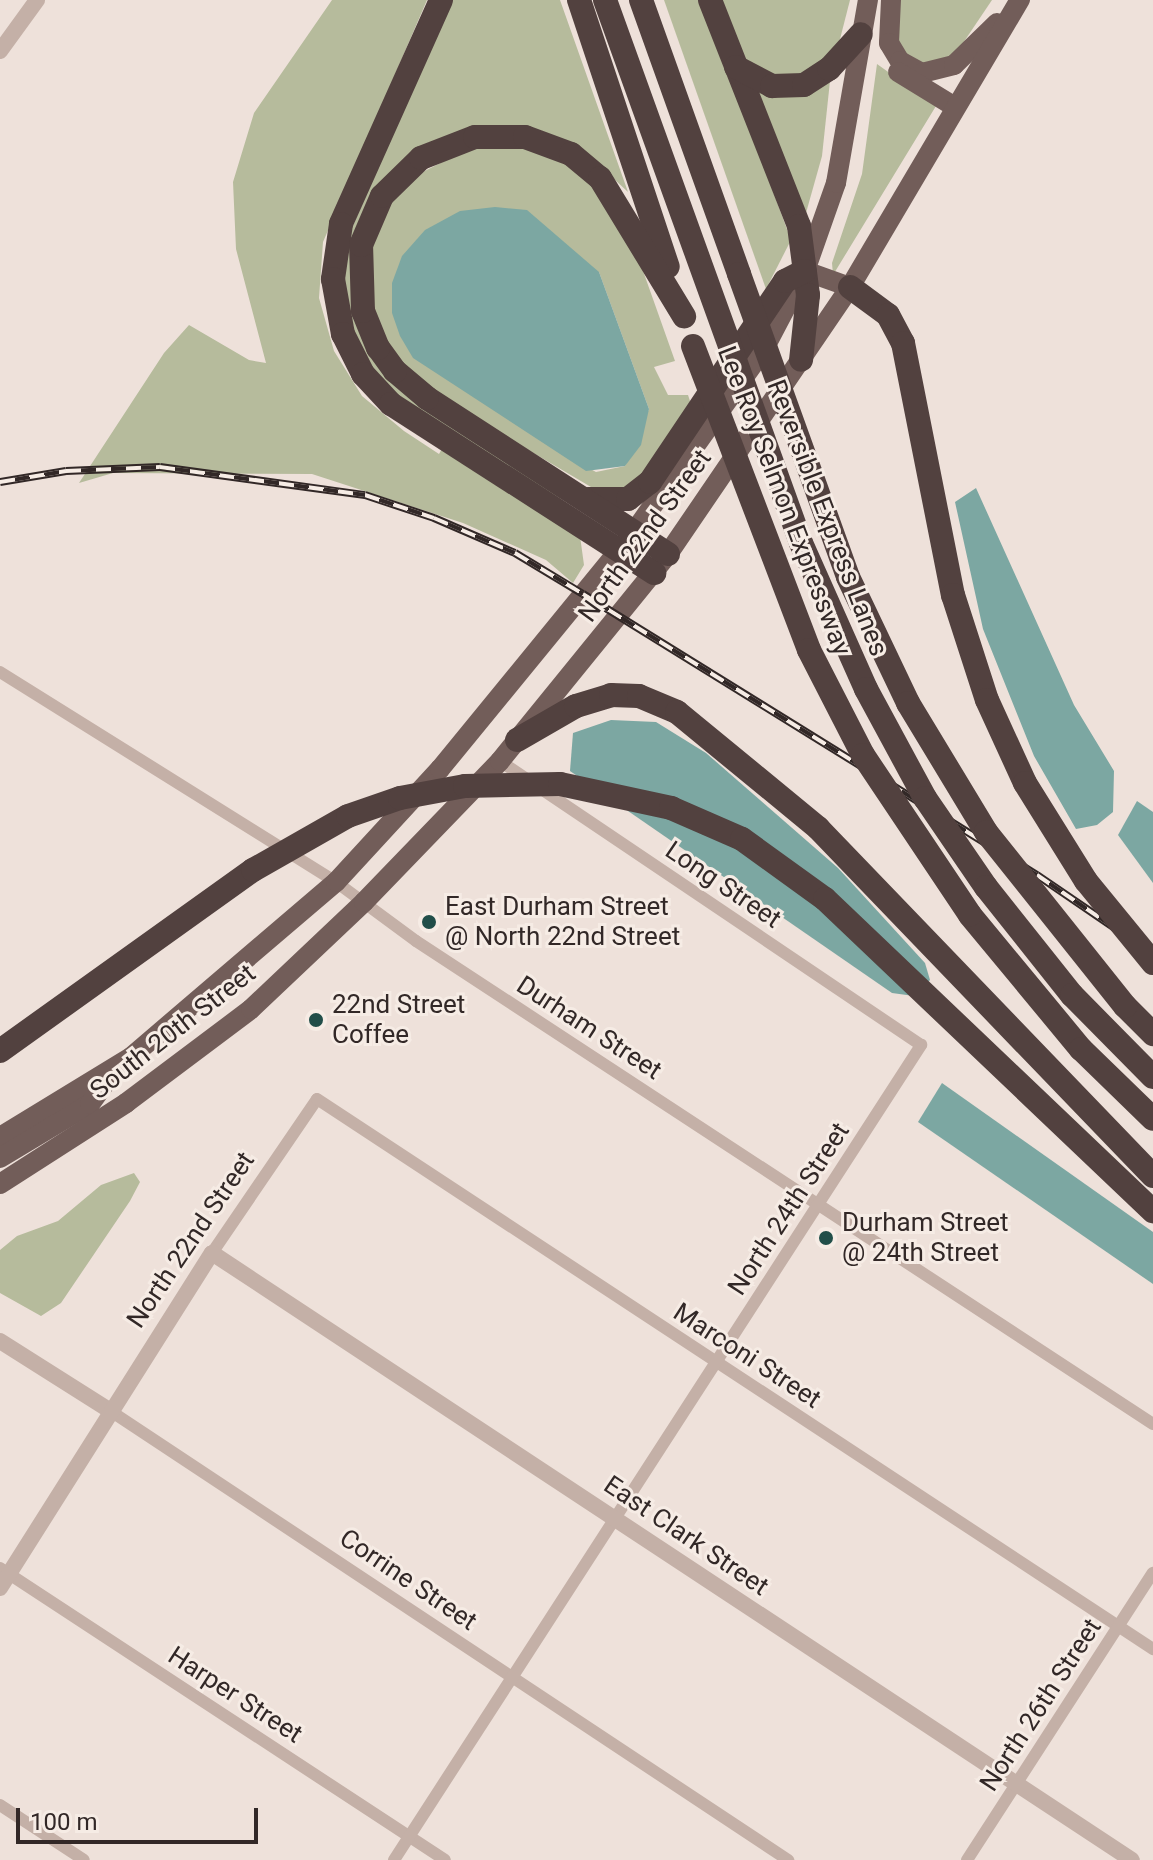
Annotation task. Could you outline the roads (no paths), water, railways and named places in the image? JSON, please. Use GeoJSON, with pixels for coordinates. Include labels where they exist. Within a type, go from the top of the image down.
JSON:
{"type":"FeatureCollection","features":[{"type":"Feature","properties":{"kind":"highway"},"geometry":{"type":"LineString","coordinates":[[441,0],[341,224],[333,265],[338,322],[363,374],[391,404],[627,541],[661,564]]}},
{"type":"Feature","properties":{"kind":"highway","name":"Lee Roy Selmon Expressway"},"geometry":{"type":"LineString","coordinates":[[579,0],[693,346],[809,650],[863,755],[970,915],[1081,1049],[1153,1119]]}},
{"type":"Feature","properties":{"kind":"highway","name":"Reversible Express Lanes"},"geometry":{"type":"LineString","coordinates":[[605,0],[801,543],[866,689],[925,798],[986,887],[1072,995],[1153,1077]]}},
{"type":"Feature","properties":{"kind":"highway","name":"Lee Roy Selmon Expressway"},"geometry":{"type":"LineString","coordinates":[[641,0],[848,577],[908,703],[986,832],[1125,1006],[1153,1034]]}},
{"type":"Feature","properties":{"kind":"highway"},"geometry":{"type":"LineString","coordinates":[[710,0],[799,226],[807,321],[801,360]]}},
{"type":"Feature","properties":{"kind":"highway"},"geometry":{"type":"LineString","coordinates":[[736,67],[772,86],[804,85],[829,69],[861,34]]}},
{"type":"Feature","properties":{"kind":"highway"},"geometry":{"type":"LineString","coordinates":[[627,541],[582,498],[416,390],[386,360],[367,324],[359,286],[361,245],[375,208],[399,176],[445,146],[491,135],[539,140],[571,154],[600,178],[684,316]]}},
{"type":"Feature","properties":{"kind":"highway"},"geometry":{"type":"LineString","coordinates":[[582,498],[615,501],[639,493],[673,452],[785,281],[805,271]]}},
{"type":"Feature","properties":{"kind":"highway"},"geometry":{"type":"LineString","coordinates":[[850,287],[888,315],[903,343],[953,595],[987,700],[1025,783],[1086,881],[1153,963]]}},
{"type":"Feature","properties":{"kind":"highway"},"geometry":{"type":"LineString","coordinates":[[517,740],[576,706],[611,695],[639,696],[677,712],[818,828],[1153,1176]]}},
{"type":"Feature","properties":{"kind":"highway"},"geometry":{"type":"LineString","coordinates":[[0,1051],[253,870],[348,816],[400,798],[465,786],[560,784],[671,808],[742,839],[825,899],[1153,1211]]}},
{"type":"Feature","properties":{"kind":"main road","name":"North 22nd Street"},"geometry":{"type":"LineString","coordinates":[[336,882],[440,769],[627,541],[764,349],[805,271],[836,183],[868,0]]}},
{"type":"Feature","properties":{"kind":"main road"},"geometry":{"type":"LineString","coordinates":[[891,0],[884,48],[889,61],[955,107]]}},
{"type":"Feature","properties":{"kind":"main road","name":"North 22nd Street"},"geometry":{"type":"LineString","coordinates":[[364,902],[500,761],[661,564],[850,287],[1020,0]]}},
{"type":"Feature","properties":{"kind":"main road"},"geometry":{"type":"LineString","coordinates":[[887,21],[889,43],[900,61],[918,72],[935,73],[957,63],[1020,0]]}},
{"type":"Feature","properties":{"kind":"main road"},"geometry":{"type":"LineString","coordinates":[[805,271],[850,287]]}},
{"type":"Feature","properties":{"kind":"main road","name":"South 20th Street"},"geometry":{"type":"LineString","coordinates":[[0,1137],[118,1065],[194,1008],[336,882]]}},
{"type":"Feature","properties":{"kind":"main road","name":"South 20th Street"},"geometry":{"type":"LineString","coordinates":[[0,1184],[190,1057],[251,1009],[364,902]]}},
{"type":"Feature","properties":{"kind":"main road"},"geometry":{"type":"LineString","coordinates":[[0,1158],[90,1104],[118,1065]]}},
{"type":"Feature","properties":{"kind":"street"},"geometry":{"type":"LineString","coordinates":[[0,51],[37,0]]}},
{"type":"Feature","properties":{"kind":"street","name":"Durham Street"},"geometry":{"type":"LineString","coordinates":[[0,672],[336,882],[1153,1424]]}},
{"type":"Feature","properties":{"kind":"street","name":"Long Street"},"geometry":{"type":"LineString","coordinates":[[500,761],[921,1045]]}},
{"type":"Feature","properties":{"kind":"street","name":"North 24th Street"},"geometry":{"type":"LineString","coordinates":[[394,1860],[921,1045]]}},
{"type":"Feature","properties":{"kind":"street","name":"North 22nd Street"},"geometry":{"type":"LineString","coordinates":[[0,1588],[5,1571],[109,1410],[317,1099]]}},
{"type":"Feature","properties":{"kind":"street","name":"Marconi Street"},"geometry":{"type":"LineString","coordinates":[[317,1099],[1153,1649]]}},
{"type":"Feature","properties":{"kind":"street","name":"East Clark Street"},"geometry":{"type":"LineString","coordinates":[[212,1253],[1132,1860]]}},
{"type":"Feature","properties":{"kind":"street","name":"Corrine Street"},"geometry":{"type":"LineString","coordinates":[[0,1341],[788,1860]]}},
{"type":"Feature","properties":{"kind":"street","name":"Harper Street"},"geometry":{"type":"LineString","coordinates":[[5,1571],[445,1860]]}},
{"type":"Feature","properties":{"kind":"street","name":"North 26th Street"},"geometry":{"type":"LineString","coordinates":[[967,1860],[1153,1573]]}},
{"type":"Feature","properties":{"kind":"street"},"geometry":{"type":"LineString","coordinates":[[0,1805],[84,1860]]}},
{"type":"Feature","properties":{"kind":"water"},"geometry":{"type":"Polygon","coordinates":[[[495,207],[527,210],[599,272],[649,409],[641,445],[625,466],[586,471],[413,358],[400,336],[392,313],[392,283],[402,256],[425,230],[460,211],[495,207]]]}},
{"type":"Feature","properties":{"kind":"water"},"geometry":{"type":"Polygon","coordinates":[[[976,488],[1074,705],[1114,771],[1113,812],[1097,825],[1076,829],[1034,756],[983,629],[955,502],[976,488]]]}},
{"type":"Feature","properties":{"kind":"water"},"geometry":{"type":"Polygon","coordinates":[[[611,720],[656,722],[706,753],[838,868],[925,963],[930,980],[914,996],[892,993],[570,771],[573,733],[611,720]]]}},
{"type":"Feature","properties":{"kind":"water"},"geometry":{"type":"Polygon","coordinates":[[[1137,801],[1153,812],[1153,883],[1118,835],[1137,801]]]}},
{"type":"Feature","properties":{"kind":"water"},"geometry":{"type":"Polygon","coordinates":[[[942,1083],[1153,1232],[1153,1284],[918,1122],[942,1083]]]}},
{"type":"Feature","properties":{"kind":"railway"},"geometry":{"type":"LineString","coordinates":[[0,482],[66,471],[160,467],[365,495],[434,518],[515,553],[583,594],[1037,875],[1153,954]]}},
{"type":"Feature","properties":{"kind":"place","name":"East Durham Street @ North 22nd Street"},"geometry":{"type":"Point","coordinates":[429,922]}},
{"type":"Feature","properties":{"kind":"place","name":"22nd Street Coffee"},"geometry":{"type":"Point","coordinates":[316,1020]}},
{"type":"Feature","properties":{"kind":"place","name":"Durham Street @ 24th Street"},"geometry":{"type":"Point","coordinates":[826,1238]}}]}
